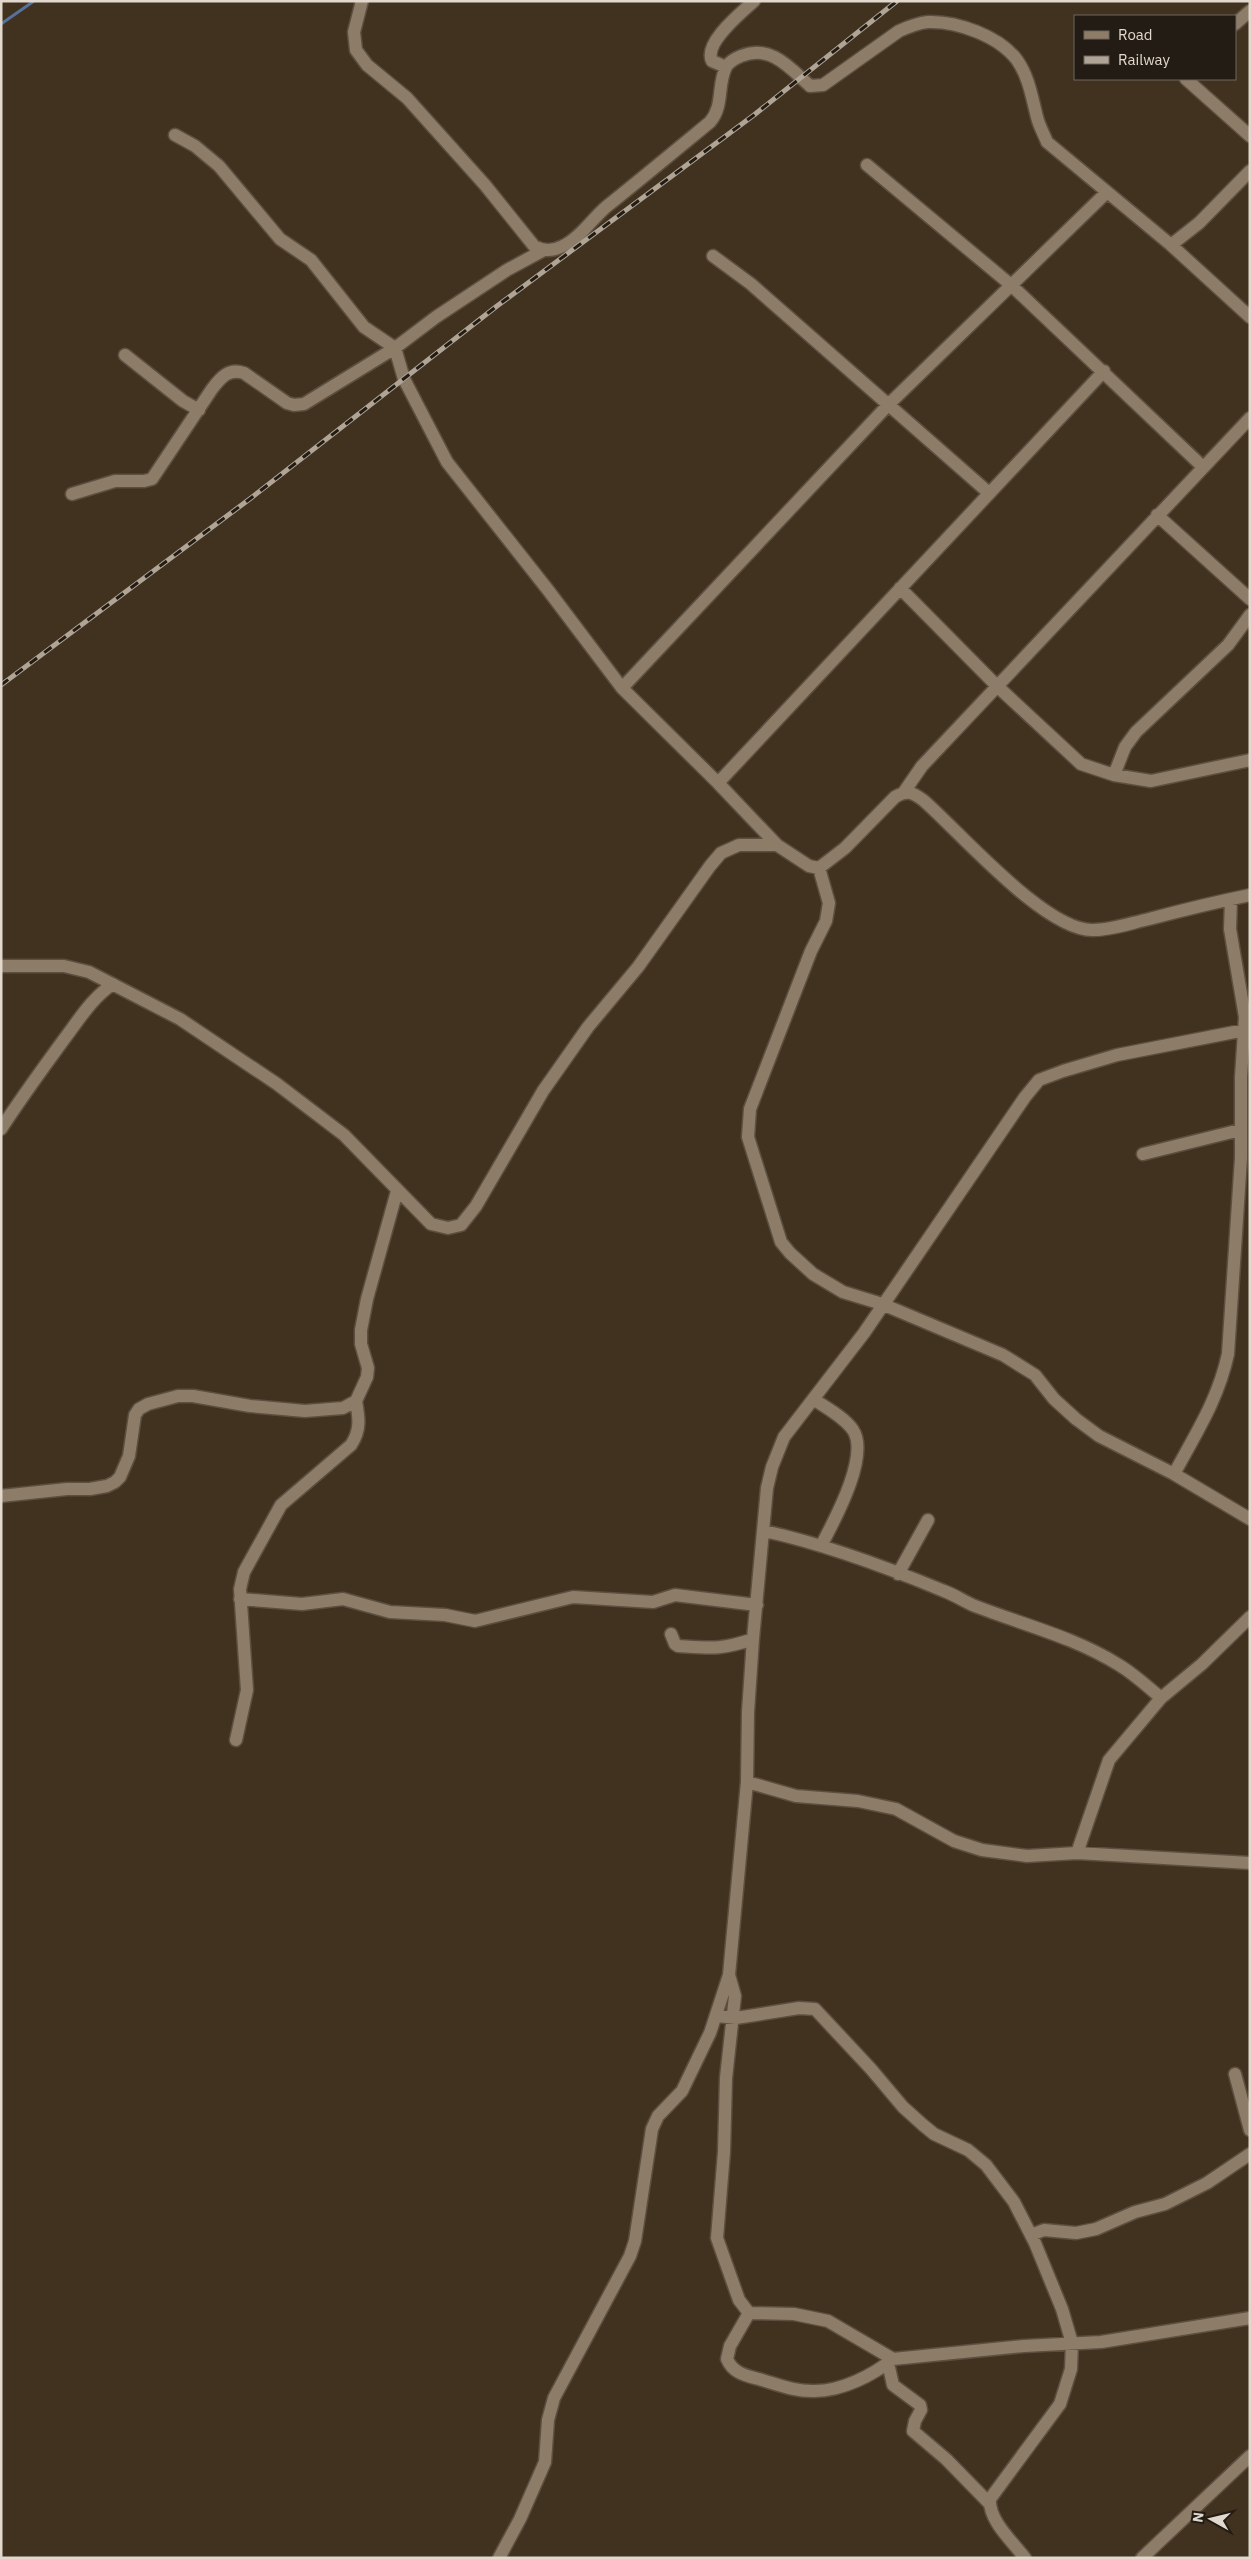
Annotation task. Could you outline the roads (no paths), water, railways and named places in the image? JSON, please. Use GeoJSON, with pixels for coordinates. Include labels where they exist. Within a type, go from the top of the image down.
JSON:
{"type":"FeatureCollection","features":[{"type":"Feature","properties":{"kind":"street"},"geometry":{"type":"LineString","coordinates":[[362,1],[354,32],[356,50],[367,65],[407,98],[485,185],[534,246],[544,250]]}},
{"type":"Feature","properties":{"kind":"street"},"geometry":{"type":"LineString","coordinates":[[726,67],[712,61],[711,51],[714,43],[724,29],[754,1]]}},
{"type":"Feature","properties":{"kind":"street"},"geometry":{"type":"LineString","coordinates":[[1236,23],[1250,11]]}},
{"type":"Feature","properties":{"kind":"street"},"geometry":{"type":"LineString","coordinates":[[72,494],[115,481],[144,482],[152,479],[220,378],[229,372],[236,370],[244,373],[287,403],[298,405],[309,402],[395,348],[456,303],[507,270],[544,250],[564,246],[606,207],[710,122],[718,109],[726,67],[743,55],[756,53],[771,55],[781,59],[810,86],[823,86],[908,27],[936,23],[985,35],[1003,46],[1017,59],[1025,75],[1033,97],[1037,119],[1047,142],[1106,194],[1171,245],[1250,318]]}},
{"type":"Feature","properties":{"kind":"street"},"geometry":{"type":"LineString","coordinates":[[1188,80],[1250,136]]}},
{"type":"Feature","properties":{"kind":"street"},"geometry":{"type":"LineString","coordinates":[[175,135],[195,146],[219,166],[280,239],[311,260],[364,327],[395,348],[404,379],[447,462],[622,688],[778,845],[809,866],[819,868],[846,848],[895,797],[904,792],[922,766],[1250,418]]}},
{"type":"Feature","properties":{"kind":"street"},"geometry":{"type":"LineString","coordinates":[[867,165],[1011,285],[1104,371],[1203,467]]}},
{"type":"Feature","properties":{"kind":"street"},"geometry":{"type":"LineString","coordinates":[[1171,245],[1198,223],[1250,171]]}},
{"type":"Feature","properties":{"kind":"street"},"geometry":{"type":"LineString","coordinates":[[622,688],[889,404],[1106,194]]}},
{"type":"Feature","properties":{"kind":"street"},"geometry":{"type":"LineString","coordinates":[[713,256],[751,284],[989,493]]}},
{"type":"Feature","properties":{"kind":"street"},"geometry":{"type":"LineString","coordinates":[[125,355],[189,405],[199,410]]}},
{"type":"Feature","properties":{"kind":"street"},"geometry":{"type":"LineString","coordinates":[[718,783],[1104,371]]}},
{"type":"Feature","properties":{"kind":"street"},"geometry":{"type":"LineString","coordinates":[[1157,515],[1250,599]]}},
{"type":"Feature","properties":{"kind":"street"},"geometry":{"type":"LineString","coordinates":[[900,588],[997,686],[1081,764],[1114,775],[1151,781],[1250,760]]}},
{"type":"Feature","properties":{"kind":"street"},"geometry":{"type":"LineString","coordinates":[[1114,775],[1125,747],[1136,732],[1228,645],[1250,615]]}},
{"type":"Feature","properties":{"kind":"street"},"geometry":{"type":"LineString","coordinates":[[904,792],[913,792],[923,800],[1021,892],[1058,919],[1077,928],[1093,930],[1120,926],[1250,894]]}},
{"type":"Feature","properties":{"kind":"street"},"geometry":{"type":"LineString","coordinates":[[1,966],[64,966],[89,972],[180,1020],[277,1084],[344,1135],[431,1224],[448,1228],[461,1225],[476,1206],[549,1083],[588,1027],[638,967],[721,853],[739,845],[778,845]]}},
{"type":"Feature","properties":{"kind":"street"},"geometry":{"type":"LineString","coordinates":[[819,868],[829,903],[826,921],[811,950],[750,1109],[748,1137],[784,1247],[813,1274],[835,1289],[882,1304],[1003,1355],[1035,1375],[1054,1399],[1076,1419],[1100,1436],[1174,1474],[1250,1519]]}},
{"type":"Feature","properties":{"kind":"street"},"geometry":{"type":"LineString","coordinates":[[1174,1474],[1222,1383],[1228,1354],[1241,1158],[1240,1130],[1247,1030],[1244,1002],[1230,930],[1231,899]]}},
{"type":"Feature","properties":{"kind":"street"},"geometry":{"type":"LineString","coordinates":[[1,1130],[30,1084],[87,1008],[101,992],[114,984]]}},
{"type":"Feature","properties":{"kind":"street"},"geometry":{"type":"LineString","coordinates":[[499,2558],[520,2519],[545,2462],[548,2420],[554,2398],[630,2256],[636,2234],[652,2129],[658,2116],[682,2091],[716,2016],[729,1975],[747,1782],[748,1712],[767,1488],[772,1467],[784,1437],[864,1333],[1025,1097],[1039,1080],[1117,1055],[1247,1030]]}},
{"type":"Feature","properties":{"kind":"street"},"geometry":{"type":"LineString","coordinates":[[1143,1154],[1240,1130]]}},
{"type":"Feature","properties":{"kind":"street"},"geometry":{"type":"LineString","coordinates":[[236,1740],[247,1690],[240,1599],[244,1572],[275,1513],[288,1498],[351,1445],[356,1436],[359,1428],[356,1401],[367,1378],[368,1368],[361,1344],[365,1307],[397,1191]]}},
{"type":"Feature","properties":{"kind":"street"},"geometry":{"type":"LineString","coordinates":[[1,1496],[67,1489],[90,1489],[107,1486],[115,1482],[120,1477],[129,1456],[135,1415],[139,1409],[161,1400],[193,1396],[250,1406],[305,1411],[343,1408],[356,1401]]}},
{"type":"Feature","properties":{"kind":"street"},"geometry":{"type":"LineString","coordinates":[[813,1398],[852,1429],[858,1446],[852,1478],[821,1546]]}},
{"type":"Feature","properties":{"kind":"street"},"geometry":{"type":"LineString","coordinates":[[898,1574],[928,1520]]}},
{"type":"Feature","properties":{"kind":"street"},"geometry":{"type":"LineString","coordinates":[[764,1531],[821,1546],[946,1591],[974,1606],[1048,1630],[1094,1651],[1121,1666],[1161,1698]]}},
{"type":"Feature","properties":{"kind":"street"},"geometry":{"type":"LineString","coordinates":[[240,1599],[302,1604],[343,1599],[390,1612],[445,1615],[475,1620],[573,1597],[653,1602],[674,1596],[683,1596],[757,1605]]}},
{"type":"Feature","properties":{"kind":"street"},"geometry":{"type":"LineString","coordinates":[[1077,1853],[1109,1760],[1161,1698],[1202,1664],[1250,1617]]}},
{"type":"Feature","properties":{"kind":"street"},"geometry":{"type":"LineString","coordinates":[[671,1634],[675,1644],[678,1646],[706,1648],[724,1648],[753,1639]]}},
{"type":"Feature","properties":{"kind":"street"},"geometry":{"type":"LineString","coordinates":[[747,1782],[796,1796],[858,1801],[896,1809],[954,1841],[982,1850],[1027,1856],[1077,1853],[1250,1863]]}},
{"type":"Feature","properties":{"kind":"street"},"geometry":{"type":"LineString","coordinates":[[729,1975],[735,1996],[731,2018],[726,2078],[724,2152],[717,2238],[739,2300],[750,2313],[779,2313],[828,2321],[891,2361]]}},
{"type":"Feature","properties":{"kind":"street"},"geometry":{"type":"LineString","coordinates":[[716,2016],[731,2018],[799,2008],[815,2009],[871,2068],[903,2107],[934,2134],[968,2150],[986,2165],[1014,2202],[1031,2235],[1062,2309],[1072,2343],[1071,2369],[1060,2404],[1015,2468],[991,2497],[990,2504]]}},
{"type":"Feature","properties":{"kind":"street"},"geometry":{"type":"LineString","coordinates":[[1235,2074],[1250,2130]]}},
{"type":"Feature","properties":{"kind":"street"},"geometry":{"type":"LineString","coordinates":[[1031,2235],[1044,2230],[1076,2232],[1096,2229],[1135,2212],[1165,2204],[1207,2182],[1250,2154]]}},
{"type":"Feature","properties":{"kind":"street"},"geometry":{"type":"LineString","coordinates":[[750,2313],[730,2346],[727,2359],[733,2369],[742,2375],[793,2389],[814,2392],[840,2387],[871,2374],[891,2361],[1072,2343],[1101,2342],[1250,2318]]}},
{"type":"Feature","properties":{"kind":"street"},"geometry":{"type":"LineString","coordinates":[[891,2361],[893,2385],[920,2405],[921,2410],[915,2421],[913,2431],[946,2459],[990,2504],[995,2518],[1025,2558]]}},
{"type":"Feature","properties":{"kind":"street"},"geometry":{"type":"LineString","coordinates":[[1142,2558],[1250,2456]]}},
{"type":"Feature","properties":{"kind":"waterway"},"geometry":{"type":"LineString","coordinates":[[1,24],[34,1]]}},
{"type":"Feature","properties":{"kind":"railway"},"geometry":{"type":"LineString","coordinates":[[1,685],[251,498],[497,306],[754,115],[897,1]]}}]}
